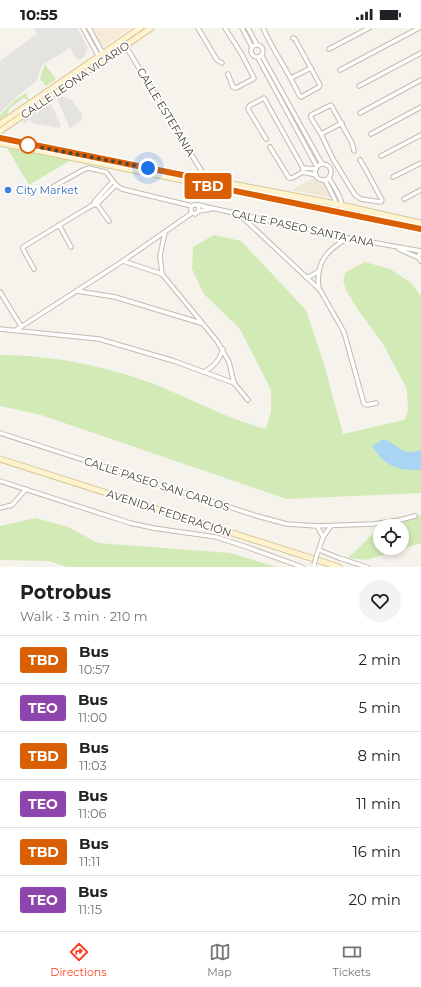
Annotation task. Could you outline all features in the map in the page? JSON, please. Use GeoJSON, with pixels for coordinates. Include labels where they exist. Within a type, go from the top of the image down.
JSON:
{"type":"FeatureCollection","features":[{"type":"Feature","properties":{"kind":"main road","name":"CALLE LEONA VICARIO"},"geometry":{"type":"LineString","coordinates":[[0,131],[140,28]]}},
{"type":"Feature","properties":{"kind":"main road","name":"CALLE LEONA VICARIO"},"geometry":{"type":"LineString","coordinates":[[0,124],[102,57],[126,45],[151,28]]}},
{"type":"Feature","properties":{"kind":"main road"},"geometry":{"type":"LineString","coordinates":[[0,138],[421,229]]}},
{"type":"Feature","properties":{"kind":"main road"},"geometry":{"type":"LineString","coordinates":[[0,144],[336,204],[421,223]]}},
{"type":"Feature","properties":{"kind":"main road","name":"AVENIDA FEDERACIÓN"},"geometry":{"type":"LineString","coordinates":[[0,459],[339,567]]}},
{"type":"Feature","properties":{"kind":"street"},"geometry":{"type":"LineString","coordinates":[[83,28],[102,57]]}},
{"type":"Feature","properties":{"kind":"street"},"geometry":{"type":"LineString","coordinates":[[89,28],[102,57]]}},
{"type":"Feature","properties":{"kind":"street"},"geometry":{"type":"LineString","coordinates":[[198,28],[217,60],[222,64]]}},
{"type":"Feature","properties":{"kind":"street"},"geometry":{"type":"LineString","coordinates":[[225,28],[248,65],[254,79],[237,88],[233,87],[228,78],[228,74]]}},
{"type":"Feature","properties":{"kind":"street"},"geometry":{"type":"LineString","coordinates":[[242,28],[252,47],[252,55],[248,65]]}},
{"type":"Feature","properties":{"kind":"street"},"geometry":{"type":"LineString","coordinates":[[248,28],[257,45],[262,47]]}},
{"type":"Feature","properties":{"kind":"street"},"geometry":{"type":"LineString","coordinates":[[263,28],[274,51],[291,78],[299,95],[302,97],[320,86],[296,39],[293,38]]}},
{"type":"Feature","properties":{"kind":"street"},"geometry":{"type":"LineString","coordinates":[[329,48],[369,28]]}},
{"type":"Feature","properties":{"kind":"street"},"geometry":{"type":"LineString","coordinates":[[340,70],[419,28]]}},
{"type":"Feature","properties":{"kind":"street"},"geometry":{"type":"LineString","coordinates":[[268,38],[262,47],[261,55],[316,168],[316,175]]}},
{"type":"Feature","properties":{"kind":"street","name":"CALLE ESTEFANIA"},"geometry":{"type":"LineString","coordinates":[[122,40],[206,182]]}},
{"type":"Feature","properties":{"kind":"street"},"geometry":{"type":"LineString","coordinates":[[252,47],[257,45]]}},
{"type":"Feature","properties":{"kind":"street"},"geometry":{"type":"LineString","coordinates":[[241,53],[261,55],[274,51]]}},
{"type":"Feature","properties":{"kind":"street"},"geometry":{"type":"LineString","coordinates":[[359,86],[421,52]]}},
{"type":"Feature","properties":{"kind":"street"},"geometry":{"type":"LineString","coordinates":[[261,55],[322,164],[329,166],[332,172]]}},
{"type":"Feature","properties":{"kind":"street"},"geometry":{"type":"LineString","coordinates":[[291,78],[311,68]]}},
{"type":"Feature","properties":{"kind":"street"},"geometry":{"type":"LineString","coordinates":[[360,113],[421,80]]}},
{"type":"Feature","properties":{"kind":"street"},"geometry":{"type":"LineString","coordinates":[[266,139],[248,108],[264,98],[303,170],[316,175],[320,179],[327,179]]}},
{"type":"Feature","properties":{"kind":"street"},"geometry":{"type":"LineString","coordinates":[[354,150],[342,122],[331,105],[312,114],[311,118],[322,134],[333,159],[358,197],[381,202],[382,200],[360,160]]}},
{"type":"Feature","properties":{"kind":"street"},"geometry":{"type":"LineString","coordinates":[[371,134],[421,107]]}},
{"type":"Feature","properties":{"kind":"street"},"geometry":{"type":"LineString","coordinates":[[322,134],[342,122]]}},
{"type":"Feature","properties":{"kind":"street"},"geometry":{"type":"LineString","coordinates":[[381,156],[421,135]]}},
{"type":"Feature","properties":{"kind":"street"},"geometry":{"type":"LineString","coordinates":[[270,147],[289,178],[292,178],[303,170],[316,168],[322,164]]}},
{"type":"Feature","properties":{"kind":"street"},"geometry":{"type":"LineString","coordinates":[[329,166],[333,159]]}},
{"type":"Feature","properties":{"kind":"street"},"geometry":{"type":"LineString","coordinates":[[393,177],[421,163]]}},
{"type":"Feature","properties":{"kind":"street"},"geometry":{"type":"LineString","coordinates":[[16,330],[123,261],[192,213],[195,214],[200,209],[198,205],[192,206],[122,189],[116,186],[106,172],[88,168],[51,188]]}},
{"type":"Feature","properties":{"kind":"street"},"geometry":{"type":"LineString","coordinates":[[327,179],[332,172],[340,171]]}},
{"type":"Feature","properties":{"kind":"street"},"geometry":{"type":"LineString","coordinates":[[327,179],[335,199],[335,211]]}},
{"type":"Feature","properties":{"kind":"street"},"geometry":{"type":"LineString","coordinates":[[327,179],[343,206],[342,212]]}},
{"type":"Feature","properties":{"kind":"street"},"geometry":{"type":"LineString","coordinates":[[95,203],[113,181]]}},
{"type":"Feature","properties":{"kind":"street"},"geometry":{"type":"LineString","coordinates":[[34,269],[23,247],[95,203],[116,186]]}},
{"type":"Feature","properties":{"kind":"street"},"geometry":{"type":"LineString","coordinates":[[404,199],[421,190]]}},
{"type":"Feature","properties":{"kind":"street"},"geometry":{"type":"LineString","coordinates":[[95,203],[109,222]]}},
{"type":"Feature","properties":{"kind":"street","name":"CALLE PASEO SANTA ANA"},"geometry":{"type":"LineString","coordinates":[[198,205],[348,238],[421,252]]}},
{"type":"Feature","properties":{"kind":"street"},"geometry":{"type":"LineString","coordinates":[[192,206],[190,209],[192,213]]}},
{"type":"Feature","properties":{"kind":"street","name":"CALLE PASEO SANTA ANA"},"geometry":{"type":"LineString","coordinates":[[199,211],[212,209]]}},
{"type":"Feature","properties":{"kind":"street"},"geometry":{"type":"LineString","coordinates":[[240,215],[320,290],[344,332],[364,404],[376,403]]}},
{"type":"Feature","properties":{"kind":"street"},"geometry":{"type":"LineString","coordinates":[[59,225],[71,247]]}},
{"type":"Feature","properties":{"kind":"street"},"geometry":{"type":"LineString","coordinates":[[165,232],[160,256],[162,274],[201,323],[210,331],[223,350],[229,362],[234,383],[248,400]]}},
{"type":"Feature","properties":{"kind":"street"},"geometry":{"type":"LineString","coordinates":[[306,277],[311,276],[318,271],[326,256],[332,249],[348,238]]}},
{"type":"Feature","properties":{"kind":"street","name":"CALLE PASEO SANTA ANA"},"geometry":{"type":"LineString","coordinates":[[394,247],[420,260]]}},
{"type":"Feature","properties":{"kind":"street"},"geometry":{"type":"LineString","coordinates":[[420,260],[418,255],[421,252]]}},
{"type":"Feature","properties":{"kind":"street"},"geometry":{"type":"LineString","coordinates":[[123,261],[162,274]]}},
{"type":"Feature","properties":{"kind":"street"},"geometry":{"type":"LineString","coordinates":[[318,271],[320,290]]}},
{"type":"Feature","properties":{"kind":"street"},"geometry":{"type":"LineString","coordinates":[[77,291],[115,297],[201,323]]}},
{"type":"Feature","properties":{"kind":"street"},"geometry":{"type":"LineString","coordinates":[[0,292],[21,326]]}},
{"type":"Feature","properties":{"kind":"street"},"geometry":{"type":"LineString","coordinates":[[0,329],[100,339],[234,383]]}},
{"type":"Feature","properties":{"kind":"street"},"geometry":{"type":"LineString","coordinates":[[204,372],[215,365],[223,350]]}},
{"type":"Feature","properties":{"kind":"street","name":"CALLE PASEO SAN CARLOS"},"geometry":{"type":"LineString","coordinates":[[0,433],[286,524],[331,526],[386,523],[415,516]]}},
{"type":"Feature","properties":{"kind":"street"},"geometry":{"type":"LineString","coordinates":[[0,481],[130,523],[153,528],[216,537],[302,567]]}},
{"type":"Feature","properties":{"kind":"street"},"geometry":{"type":"LineString","coordinates":[[0,508],[12,505],[26,489]]}},
{"type":"Feature","properties":{"kind":"street"},"geometry":{"type":"LineString","coordinates":[[317,526],[323,537]]}},
{"type":"Feature","properties":{"kind":"street"},"geometry":{"type":"LineString","coordinates":[[314,566],[323,537],[331,526]]}},
{"type":"Feature","properties":{"kind":"street"},"geometry":{"type":"LineString","coordinates":[[319,550],[367,567]]}},
{"type":"Feature","properties":{"kind":"shaded area"},"geometry":{"type":"Polygon","coordinates":[[[34,28],[77,28],[88,48],[85,56],[79,60],[70,48],[42,65],[37,80],[0,113],[0,61],[37,34],[34,28]]]}},
{"type":"Feature","properties":{"kind":"shaded area"},"geometry":{"type":"Polygon","coordinates":[[[89,28],[132,28],[100,48],[89,28]]]}},
{"type":"Feature","properties":{"kind":"shaded area"},"geometry":{"type":"Polygon","coordinates":[[[61,94],[63,97],[69,97],[68,99],[72,100],[83,116],[81,117],[82,120],[70,128],[56,97],[61,94]]]}},
{"type":"Feature","properties":{"kind":"shaded area"},"geometry":{"type":"Polygon","coordinates":[[[48,102],[49,105],[51,104],[61,126],[58,128],[32,123],[29,120],[24,124],[22,119],[27,116],[30,117],[32,113],[48,102]]]}},
{"type":"Feature","properties":{"kind":"shaded area"},"geometry":{"type":"Polygon","coordinates":[[[314,178],[319,183],[324,183],[332,198],[292,190],[314,178]]]}},
{"type":"Feature","properties":{"kind":"green space"},"geometry":{"type":"Polygon","coordinates":[[[45,64],[56,79],[46,86],[40,79],[45,64]]]}},
{"type":"Feature","properties":{"kind":"green space"},"geometry":{"type":"Polygon","coordinates":[[[26,93],[29,100],[23,98],[9,109],[7,115],[0,120],[0,115],[15,100],[26,93]]]}},
{"type":"Feature","properties":{"kind":"green space"},"geometry":{"type":"Polygon","coordinates":[[[7,148],[71,160],[29,185],[7,148]]]}},
{"type":"Feature","properties":{"kind":"green space"},"geometry":{"type":"Polygon","coordinates":[[[214,235],[241,241],[306,310],[324,364],[343,434],[404,420],[408,411],[407,389],[383,344],[356,307],[346,290],[343,280],[346,272],[365,262],[390,269],[411,283],[421,296],[421,493],[287,499],[41,415],[0,406],[0,355],[41,357],[102,368],[142,380],[239,421],[266,429],[271,412],[271,390],[240,329],[204,294],[192,269],[193,247],[214,235]]]}},
{"type":"Feature","properties":{"kind":"green space"},"geometry":{"type":"Polygon","coordinates":[[[421,515],[421,543],[409,547],[409,520],[421,515]]]}},
{"type":"Feature","properties":{"kind":"green space"},"geometry":{"type":"Polygon","coordinates":[[[36,518],[68,527],[98,543],[230,553],[277,567],[67,567],[49,561],[0,560],[0,526],[36,518]]]}},
{"type":"Feature","properties":{"kind":"green space"},"geometry":{"type":"Polygon","coordinates":[[[373,534],[373,555],[383,555],[367,560],[348,558],[373,534]]]}},
{"type":"Feature","properties":{"kind":"water"},"geometry":{"type":"Polygon","coordinates":[[[383,439],[389,441],[404,451],[414,452],[421,450],[421,470],[398,468],[387,463],[372,446],[383,439]]]}},
{"type":"Feature","properties":{"kind":"bus line","name":"TBD"},"geometry":{"type":"LineString","coordinates":[[0,138],[207,180],[206,185],[421,229]]}},
{"type":"Feature","properties":{"kind":"place","name":"City Market"},"geometry":{"type":"Point","coordinates":[8,190]}},
{"type":"Feature","properties":{"kind":"route"},"geometry":{"type":"LineString","coordinates":[[28,145],[148,168]]}}]}
